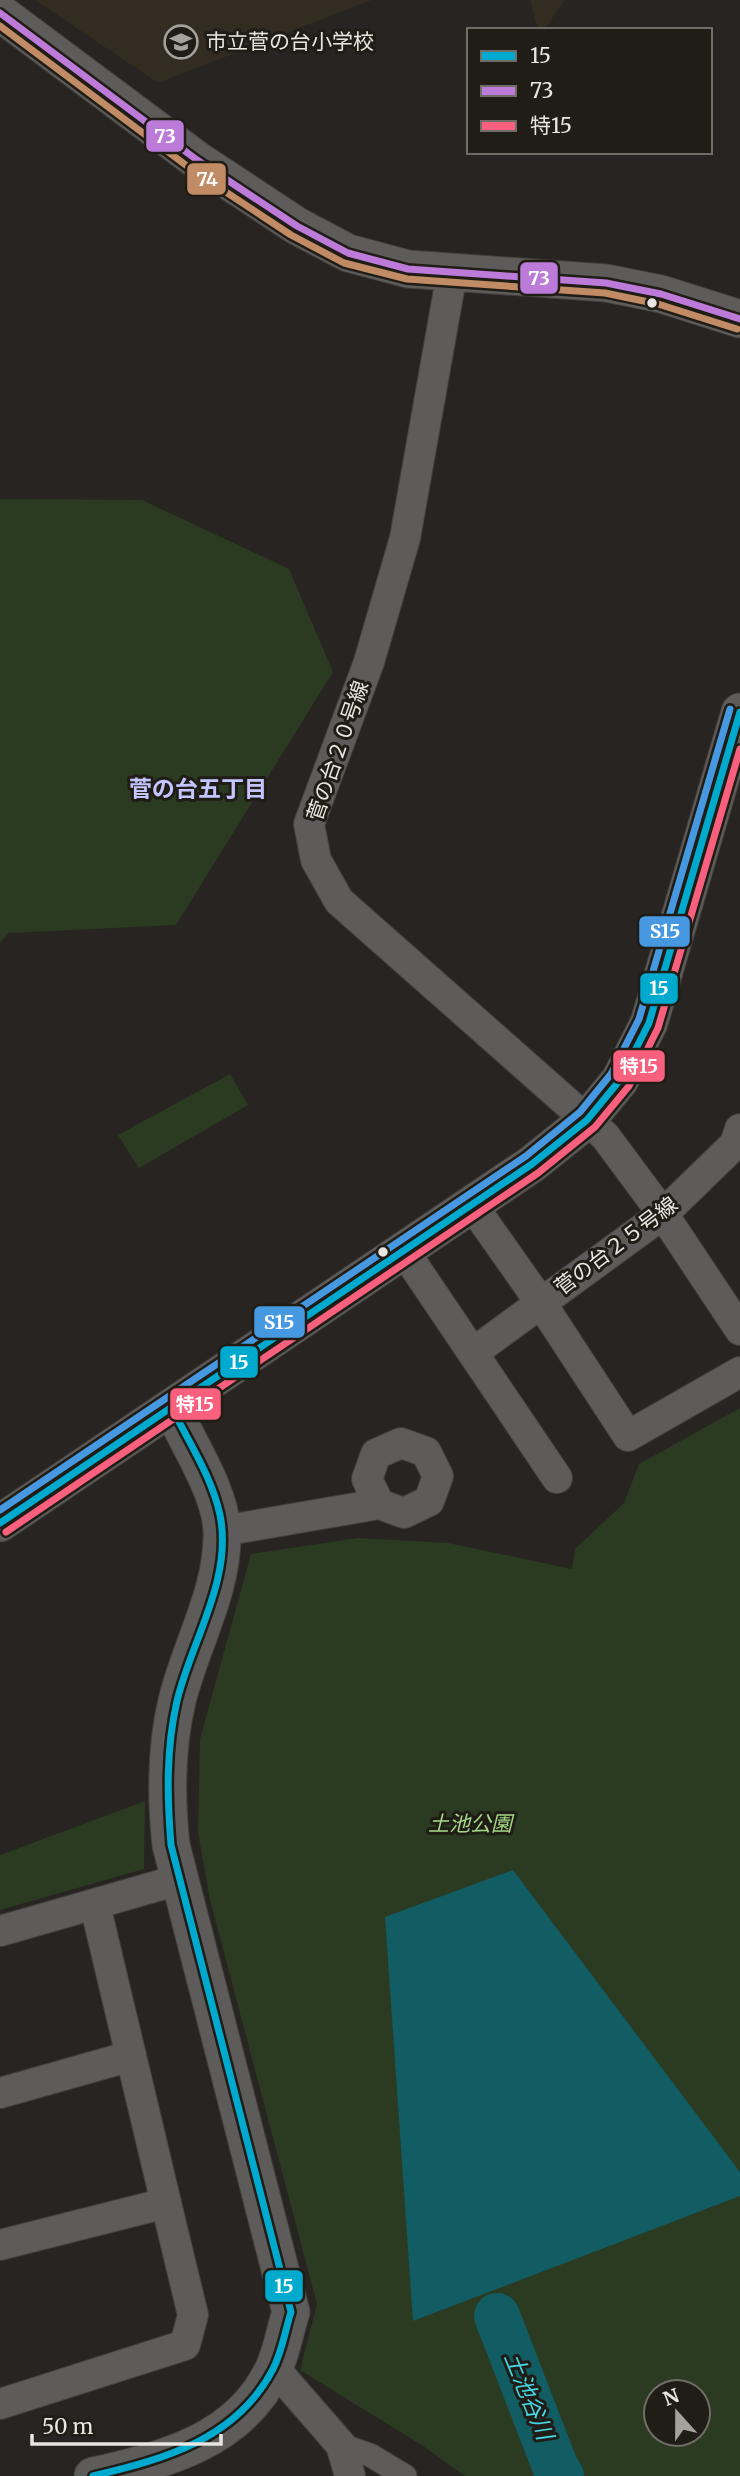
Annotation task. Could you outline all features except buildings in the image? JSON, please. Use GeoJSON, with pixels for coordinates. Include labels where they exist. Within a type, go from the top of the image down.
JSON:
{"type":"FeatureCollection","features":[{"type":"Feature","properties":{"kind":"street"},"geometry":{"type":"LineString","coordinates":[[0,13],[197,160],[297,226],[348,253],[408,269],[606,283],[661,294],[740,319]]}},
{"type":"Feature","properties":{"kind":"street","name":"菅の台２０号線"},"geometry":{"type":"LineString","coordinates":[[452,273],[405,538],[369,663],[309,824],[316,860],[339,901],[605,1136],[663,1214],[740,1330]]}},
{"type":"Feature","properties":{"kind":"street"},"geometry":{"type":"LineString","coordinates":[[0,1522],[532,1164],[587,1120],[620,1080],[649,1023],[740,712]]}},
{"type":"Feature","properties":{"kind":"street","name":"菅の台２５号線"},"geometry":{"type":"LineString","coordinates":[[738,1140],[663,1214],[541,1303],[628,1436],[740,1372]]}},
{"type":"Feature","properties":{"kind":"street"},"geometry":{"type":"LineString","coordinates":[[472,1205],[541,1303],[474,1352]]}},
{"type":"Feature","properties":{"kind":"street"},"geometry":{"type":"LineString","coordinates":[[404,1251],[557,1478]]}},
{"type":"Feature","properties":{"kind":"street"},"geometry":{"type":"LineString","coordinates":[[93,2476],[190,2449],[221,2432],[258,2396],[275,2368],[290,2312],[178,1880],[169,1825],[168,1776],[176,1702],[216,1577],[222,1531],[216,1501],[172,1408]]}},
{"type":"Feature","properties":{"kind":"street"},"geometry":{"type":"LineString","coordinates":[[222,1531],[379,1504]]}},
{"type":"Feature","properties":{"kind":"street"},"geometry":{"type":"LineString","coordinates":[[0,1931],[178,1880]]}},
{"type":"Feature","properties":{"kind":"street"},"geometry":{"type":"LineString","coordinates":[[0,2404],[185,2345],[193,2315],[95,1905]]}},
{"type":"Feature","properties":{"kind":"street"},"geometry":{"type":"LineString","coordinates":[[0,2093],[131,2056]]}},
{"type":"Feature","properties":{"kind":"street"},"geometry":{"type":"LineString","coordinates":[[0,2245],[166,2203]]}},
{"type":"Feature","properties":{"kind":"street"},"geometry":{"type":"LineString","coordinates":[[275,2368],[341,2445],[350,2476]]}},
{"type":"Feature","properties":{"kind":"street"},"geometry":{"type":"LineString","coordinates":[[341,2445],[370,2455],[405,2476]]}},
{"type":"Feature","properties":{"kind":"shaded area","name":"市立菅の台小学校"},"geometry":{"type":"Polygon","coordinates":[[[35,0],[372,0],[158,83],[35,0]]]}},
{"type":"Feature","properties":{"kind":"shaded area"},"geometry":{"type":"Polygon","coordinates":[[[530,0],[565,0],[545,28],[537,28],[530,0]]]}},
{"type":"Feature","properties":{"kind":"green space"},"geometry":{"type":"Polygon","coordinates":[[[0,499],[142,500],[289,569],[333,672],[176,925],[9,933],[0,942],[0,499]]]}},
{"type":"Feature","properties":{"kind":"green space"},"geometry":{"type":"Polygon","coordinates":[[[230,1074],[248,1105],[139,1168],[118,1135],[230,1074]]]}},
{"type":"Feature","properties":{"kind":"green space","name":"土池公園"},"geometry":{"type":"Polygon","coordinates":[[[740,1408],[740,2476],[465,2476],[423,2446],[300,2370],[317,2304],[210,1900],[198,1833],[200,1739],[251,1554],[358,1538],[448,1543],[572,1569],[575,1549],[624,1503],[639,1464],[740,1408]]]}},
{"type":"Feature","properties":{"kind":"green space"},"geometry":{"type":"Polygon","coordinates":[[[145,1801],[144,1869],[0,1910],[0,1855],[145,1801]]]}},
{"type":"Feature","properties":{"kind":"water"},"geometry":{"type":"Polygon","coordinates":[[[513,1870],[740,2172],[740,2196],[413,2321],[385,1917],[513,1870]]]}},
{"type":"Feature","properties":{"kind":"waterway","name":"土池谷川"},"geometry":{"type":"LineString","coordinates":[[497,2316],[561,2476]]}},
{"type":"Feature","properties":{"kind":"transit line","name":"73"},"geometry":{"type":"LineString","coordinates":[[0,13],[197,160],[297,226],[348,253],[408,269],[606,283],[661,294],[740,319]]}},
{"type":"Feature","properties":{"kind":"transit line","name":"74"},"geometry":{"type":"LineString","coordinates":[[0,26],[191,169],[291,235],[344,263],[407,279],[605,293],[658,304],[737,329]]}},
{"type":"Feature","properties":{"kind":"transit line","name":"S15"},"geometry":{"type":"LineString","coordinates":[[0,1510],[526,1156],[580,1112],[611,1074],[639,1019],[730,709]]}},
{"type":"Feature","properties":{"kind":"transit line","name":"15"},"geometry":{"type":"LineString","coordinates":[[0,1523],[532,1164],[587,1120],[620,1080],[649,1023],[740,712]]}},
{"type":"Feature","properties":{"kind":"transit line","name":"特15"},"geometry":{"type":"LineString","coordinates":[[6,1532],[538,1173],[595,1127],[629,1086],[658,1028],[740,749]]}},
{"type":"Feature","properties":{"kind":"transit line","name":"15"},"geometry":{"type":"LineString","coordinates":[[93,2476],[172,2453],[219,2429],[240,2413],[258,2393],[273,2369],[291,2312],[171,1845],[168,1773],[173,1719],[183,1679],[216,1586],[222,1539],[220,1515],[212,1487],[172,1408]]}},
{"type":"Feature","properties":{"kind":"place","name":"市立菅の台小学校"},"geometry":{"type":"Point","coordinates":[181,42]}},
{"type":"Feature","properties":{"kind":"district","name":"菅の台五丁目"},"geometry":{"type":"Point","coordinates":[198,789]}}]}
